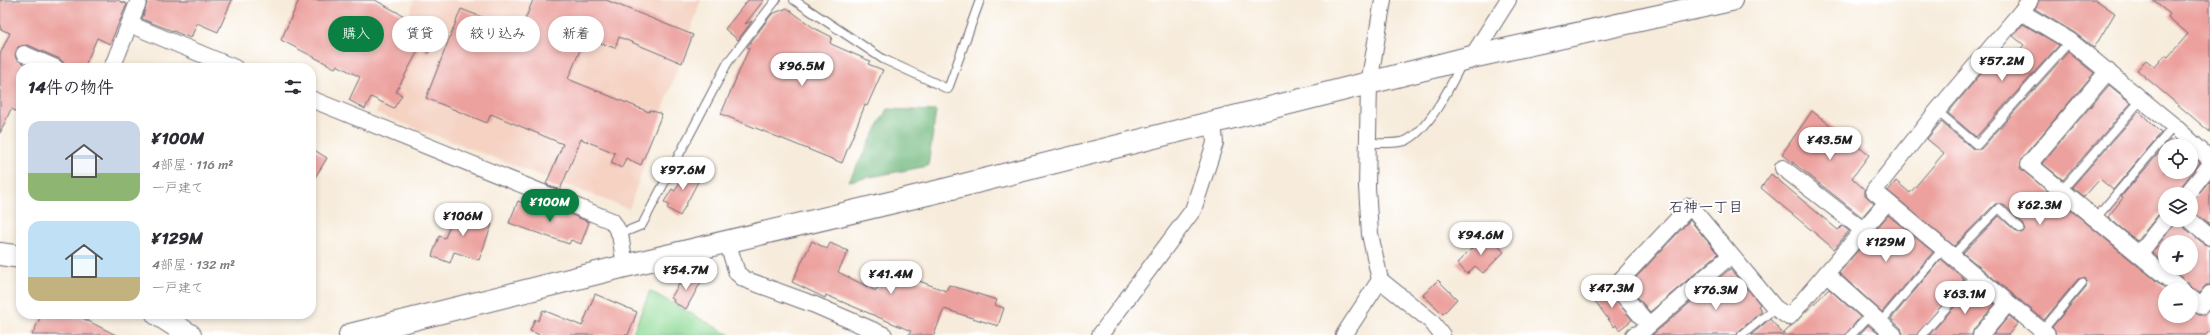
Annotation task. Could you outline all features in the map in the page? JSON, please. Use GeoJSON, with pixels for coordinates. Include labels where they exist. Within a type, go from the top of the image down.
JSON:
{"type":"FeatureCollection","features":[{"type":"Feature","properties":{"kind":"street"},"geometry":{"type":"LineString","coordinates":[[114,63],[139,0]]}},
{"type":"Feature","properties":{"kind":"street"},"geometry":{"type":"LineString","coordinates":[[1383,0],[1369,84],[1368,143],[1370,234],[1380,280],[1431,321],[1442,335]]}},
{"type":"Feature","properties":{"kind":"street"},"geometry":{"type":"LineString","coordinates":[[1468,58],[1508,0]]}},
{"type":"Feature","properties":{"kind":"street"},"geometry":{"type":"LineString","coordinates":[[350,335],[625,266],[944,190],[1468,58],[1731,0]]}},
{"type":"Feature","properties":{"kind":"street"},"geometry":{"type":"LineString","coordinates":[[2044,333],[1874,191],[1937,111],[2025,6],[2108,71],[2210,158]]}},
{"type":"Feature","properties":{"kind":"street"},"geometry":{"type":"LineString","coordinates":[[129,24],[223,63]]}},
{"type":"Feature","properties":{"kind":"street"},"geometry":{"type":"LineString","coordinates":[[24,54],[45,63]]}},
{"type":"Feature","properties":{"kind":"street"},"geometry":{"type":"LineString","coordinates":[[2108,71],[2029,164],[2174,283]]}},
{"type":"Feature","properties":{"kind":"street"},"geometry":{"type":"LineString","coordinates":[[316,101],[612,220],[620,234],[625,266]]}},
{"type":"Feature","properties":{"kind":"street"},"geometry":{"type":"LineString","coordinates":[[1100,335],[1193,210],[1215,143],[1213,122]]}},
{"type":"Feature","properties":{"kind":"street"},"geometry":{"type":"LineString","coordinates":[[2193,187],[2210,165]]}},
{"type":"Feature","properties":{"kind":"street"},"geometry":{"type":"LineString","coordinates":[[1783,168],[1863,230]]}},
{"type":"Feature","properties":{"kind":"street"},"geometry":{"type":"LineString","coordinates":[[1650,325],[1615,286],[1690,206],[1730,256],[1775,308],[1789,317],[1887,202]]}},
{"type":"Feature","properties":{"kind":"street"},"geometry":{"type":"LineString","coordinates":[[2139,254],[2160,227]]}},
{"type":"Feature","properties":{"kind":"street"},"geometry":{"type":"LineString","coordinates":[[2198,227],[2210,237]]}},
{"type":"Feature","properties":{"kind":"street"},"geometry":{"type":"LineString","coordinates":[[728,241],[737,273],[744,279],[815,305],[884,335]]}},
{"type":"Feature","properties":{"kind":"street"},"geometry":{"type":"LineString","coordinates":[[0,254],[16,256]]}},
{"type":"Feature","properties":{"kind":"street"},"geometry":{"type":"LineString","coordinates":[[1634,335],[1640,333],[1650,325],[1730,256]]}},
{"type":"Feature","properties":{"kind":"street"},"geometry":{"type":"LineString","coordinates":[[1826,274],[1886,328]]}},
{"type":"Feature","properties":{"kind":"street"},"geometry":{"type":"LineString","coordinates":[[1344,335],[1380,280]]}},
{"type":"Feature","properties":{"kind":"street"},"geometry":{"type":"LineString","coordinates":[[2198,304],[2201,306],[2210,294]]}},
{"type":"Feature","properties":{"kind":"street"},"geometry":{"type":"LineString","coordinates":[[1981,335],[2008,303]]}},
{"type":"Feature","properties":{"kind":"street"},"geometry":{"type":"LineString","coordinates":[[165,319],[190,335]]}},
{"type":"Feature","properties":{"kind":"lane"},"geometry":{"type":"LineString","coordinates":[[620,234],[642,225],[728,62],[776,0]]}},
{"type":"Feature","properties":{"kind":"lane"},"geometry":{"type":"LineString","coordinates":[[794,0],[884,59],[948,89],[980,0]]}},
{"type":"Feature","properties":{"kind":"lane"},"geometry":{"type":"LineString","coordinates":[[1937,111],[1977,144],[2070,41]]}},
{"type":"Feature","properties":{"kind":"lane"},"geometry":{"type":"LineString","coordinates":[[1368,143],[1404,142],[1423,127],[1468,58]]}},
{"type":"Feature","properties":{"kind":"lane"},"geometry":{"type":"LineString","coordinates":[[2062,190],[2141,100]]}},
{"type":"Feature","properties":{"kind":"lane"},"geometry":{"type":"LineString","coordinates":[[2096,218],[2174,126]]}},
{"type":"Feature","properties":{"kind":"lane"},"geometry":{"type":"LineString","coordinates":[[1851,335],[1886,328],[1948,252],[1999,208],[2020,228]]}},
{"type":"Feature","properties":{"kind":"lane"},"geometry":{"type":"LineString","coordinates":[[1922,335],[1975,275]]}},
{"type":"Feature","properties":{"kind":"lane"},"geometry":{"type":"LineString","coordinates":[[2044,333],[2082,283]]}},
{"type":"Feature","properties":{"kind":"lane"},"geometry":{"type":"LineString","coordinates":[[1742,335],[1775,308]]}},
{"type":"Feature","properties":{"kind":"shaded area"},"geometry":{"type":"Polygon","coordinates":[[[414,0],[701,0],[629,209],[376,113],[397,52],[448,52],[448,16],[409,16],[414,0]]]}},
{"type":"Feature","properties":{"kind":"green space"},"geometry":{"type":"Polygon","coordinates":[[[887,109],[936,111],[928,166],[849,181],[887,109]]]}},
{"type":"Feature","properties":{"kind":"green space"},"geometry":{"type":"Polygon","coordinates":[[[650,291],[730,335],[632,335],[650,291]]]}},
{"type":"Feature","properties":{"kind":"building"},"geometry":{"type":"Polygon","coordinates":[[[0,0],[117,0],[127,4],[110,44],[97,38],[86,63],[64,63],[60,59],[28,45],[18,47],[15,55],[16,59],[23,63],[16,63],[16,111],[11,109],[0,133],[0,54],[10,33],[0,29],[0,0]]]}},
{"type":"Feature","properties":{"kind":"building"},"geometry":{"type":"Polygon","coordinates":[[[148,0],[232,0],[218,32],[197,23],[191,38],[142,19],[148,0]]]}},
{"type":"Feature","properties":{"kind":"building"},"geometry":{"type":"Polygon","coordinates":[[[299,0],[375,0],[404,16],[392,16],[392,52],[417,52],[396,92],[402,95],[394,108],[371,97],[365,109],[349,100],[360,77],[337,65],[335,68],[281,40],[299,0]]]}},
{"type":"Feature","properties":{"kind":"building"},"geometry":{"type":"Polygon","coordinates":[[[533,0],[606,0],[693,35],[682,63],[619,37],[615,48],[604,44],[604,16],[548,16],[548,52],[579,52],[568,79],[649,112],[650,110],[662,114],[641,165],[626,158],[622,168],[611,163],[615,153],[581,139],[560,190],[546,184],[563,144],[491,114],[487,123],[426,98],[444,52],[448,52],[448,42],[456,22],[456,52],[540,52],[540,16],[526,16],[533,0]]]}},
{"type":"Feature","properties":{"kind":"building"},"geometry":{"type":"Polygon","coordinates":[[[748,0],[764,0],[745,24],[752,21],[738,40],[725,29],[748,0]]]}},
{"type":"Feature","properties":{"kind":"building"},"geometry":{"type":"Polygon","coordinates":[[[2039,0],[2096,0],[2115,13],[2094,48],[2075,33],[2035,9],[2039,0]]]}},
{"type":"Feature","properties":{"kind":"building"},"geometry":{"type":"Polygon","coordinates":[[[2152,0],[2210,0],[2210,132],[2137,70],[2146,60],[2155,67],[2165,55],[2168,57],[2188,34],[2168,17],[2170,14],[2152,0]]]}},
{"type":"Feature","properties":{"kind":"building"},"geometry":{"type":"Polygon","coordinates":[[[787,8],[814,28],[832,37],[831,44],[870,61],[868,64],[883,70],[867,106],[865,105],[842,163],[721,114],[749,48],[747,47],[772,14],[787,8]]]}},
{"type":"Feature","properties":{"kind":"building"},"geometry":{"type":"Polygon","coordinates":[[[461,9],[479,16],[458,16],[461,9]]]}},
{"type":"Feature","properties":{"kind":"building"},"geometry":{"type":"Polygon","coordinates":[[[2023,24],[2059,45],[1976,137],[1948,113],[1994,58],[2005,67],[2024,45],[2013,36],[2023,24]]]}},
{"type":"Feature","properties":{"kind":"building"},"geometry":{"type":"Polygon","coordinates":[[[2068,52],[2094,73],[2022,158],[2020,168],[2159,283],[2158,323],[2198,323],[2198,314],[2204,315],[2210,310],[2210,330],[2206,335],[2056,335],[2052,327],[2086,287],[2086,279],[2078,279],[2044,320],[1963,253],[1999,216],[2017,232],[2021,233],[2024,231],[2024,224],[2003,204],[1995,204],[1954,246],[1888,191],[1896,181],[1910,193],[1944,153],[1927,139],[1941,122],[1973,149],[1981,149],[2068,52]]]}},
{"type":"Feature","properties":{"kind":"building"},"geometry":{"type":"Polygon","coordinates":[[[2109,85],[2131,103],[2063,180],[2042,163],[2109,85]]]}},
{"type":"Feature","properties":{"kind":"building"},"geometry":{"type":"Polygon","coordinates":[[[1812,111],[1869,155],[1852,178],[1865,190],[1865,195],[1874,203],[1862,217],[1782,154],[1812,111]]]}},
{"type":"Feature","properties":{"kind":"building"},"geometry":{"type":"Polygon","coordinates":[[[2139,111],[2161,133],[2113,190],[2100,179],[2084,197],[2072,187],[2139,111]]]}},
{"type":"Feature","properties":{"kind":"building"},"geometry":{"type":"Polygon","coordinates":[[[316,151],[327,158],[316,176],[316,151]]]}},
{"type":"Feature","properties":{"kind":"building"},"geometry":{"type":"Polygon","coordinates":[[[2158,154],[2158,179],[2187,179],[2181,187],[2158,187],[2158,215],[2137,241],[2108,217],[2123,198],[2121,197],[2158,154]]]}},
{"type":"Feature","properties":{"kind":"building"},"geometry":{"type":"Polygon","coordinates":[[[689,165],[703,172],[680,216],[667,208],[669,205],[664,202],[672,189],[675,191],[689,165]]]}},
{"type":"Feature","properties":{"kind":"building"},"geometry":{"type":"Polygon","coordinates":[[[1771,174],[1838,230],[1842,226],[1849,231],[1834,249],[1761,188],[1771,174]]]}},
{"type":"Feature","properties":{"kind":"building"},"geometry":{"type":"Polygon","coordinates":[[[2210,180],[2210,225],[2198,216],[2198,195],[2210,180]]]}},
{"type":"Feature","properties":{"kind":"building"},"geometry":{"type":"Polygon","coordinates":[[[518,201],[540,210],[542,203],[589,222],[581,244],[571,240],[569,244],[509,223],[518,201]]]}},
{"type":"Feature","properties":{"kind":"building"},"geometry":{"type":"Polygon","coordinates":[[[464,208],[480,214],[478,219],[492,224],[479,260],[454,252],[450,263],[432,256],[439,236],[445,238],[455,211],[457,212],[458,209],[463,211],[464,208]]]}},
{"type":"Feature","properties":{"kind":"building"},"geometry":{"type":"Polygon","coordinates":[[[1888,215],[1933,252],[1882,312],[1839,273],[1888,215]]]}},
{"type":"Feature","properties":{"kind":"building"},"geometry":{"type":"Polygon","coordinates":[[[1690,220],[1718,254],[1650,312],[1628,286],[1690,220]]]}},
{"type":"Feature","properties":{"kind":"building"},"geometry":{"type":"Polygon","coordinates":[[[2172,227],[2183,227],[2193,235],[2166,235],[2172,227]]]}},
{"type":"Feature","properties":{"kind":"building"},"geometry":{"type":"Polygon","coordinates":[[[1486,234],[1504,252],[1483,273],[1475,266],[1467,274],[1457,263],[1486,234]]]}},
{"type":"Feature","properties":{"kind":"building"},"geometry":{"type":"Polygon","coordinates":[[[2198,239],[2204,244],[2210,246],[2210,285],[2206,285],[2200,292],[2198,291],[2198,283],[2188,283],[2178,275],[2198,275],[2198,239]]]}},
{"type":"Feature","properties":{"kind":"building"},"geometry":{"type":"Polygon","coordinates":[[[812,241],[827,249],[830,243],[848,251],[838,272],[876,291],[879,283],[894,289],[897,281],[900,283],[903,275],[946,291],[949,285],[997,300],[995,305],[1004,308],[998,326],[944,309],[934,335],[909,335],[911,331],[826,295],[825,298],[792,282],[812,241]]]}},
{"type":"Feature","properties":{"kind":"building"},"geometry":{"type":"Polygon","coordinates":[[[2158,245],[2158,258],[2152,253],[2158,245]]]}},
{"type":"Feature","properties":{"kind":"building"},"geometry":{"type":"Polygon","coordinates":[[[1941,259],[1964,279],[1917,335],[1903,335],[1901,328],[1891,319],[1941,259]]]}},
{"type":"Feature","properties":{"kind":"building"},"geometry":{"type":"Polygon","coordinates":[[[1730,269],[1760,304],[1758,306],[1762,311],[1739,331],[1737,335],[1652,335],[1730,269]]]}},
{"type":"Feature","properties":{"kind":"building"},"geometry":{"type":"Polygon","coordinates":[[[690,273],[702,280],[686,309],[673,302],[674,300],[671,298],[679,284],[682,286],[690,273]]]}},
{"type":"Feature","properties":{"kind":"building"},"geometry":{"type":"Polygon","coordinates":[[[1438,280],[1457,299],[1443,314],[1423,295],[1438,280]]]}},
{"type":"Feature","properties":{"kind":"building"},"geometry":{"type":"Polygon","coordinates":[[[1973,286],[1995,304],[1974,329],[1972,335],[1929,335],[1973,286]]]}},
{"type":"Feature","properties":{"kind":"building"},"geometry":{"type":"Polygon","coordinates":[[[1606,287],[1632,320],[1619,330],[1616,325],[1614,327],[1592,297],[1606,287]]]}},
{"type":"Feature","properties":{"kind":"building"},"geometry":{"type":"Polygon","coordinates":[[[1829,289],[1860,317],[1846,335],[1751,335],[1770,319],[1783,334],[1829,289]]]}},
{"type":"Feature","properties":{"kind":"building"},"geometry":{"type":"Polygon","coordinates":[[[595,294],[637,312],[628,335],[540,335],[530,331],[535,319],[538,321],[543,310],[582,326],[595,294]]]}},
{"type":"Feature","properties":{"kind":"building"},"geometry":{"type":"Polygon","coordinates":[[[2009,316],[2018,323],[2008,335],[1993,335],[2009,316]]]}},
{"type":"Feature","properties":{"kind":"building"},"geometry":{"type":"Polygon","coordinates":[[[40,319],[84,319],[116,335],[32,335],[40,319]]]}},
{"type":"Feature","properties":{"kind":"building"},"geometry":{"type":"Polygon","coordinates":[[[1868,325],[1880,335],[1859,335],[1868,325]]]}},
{"type":"Feature","properties":{"kind":"district","name":"石神一丁目"},"geometry":{"type":"Point","coordinates":[1706,207]}}]}
